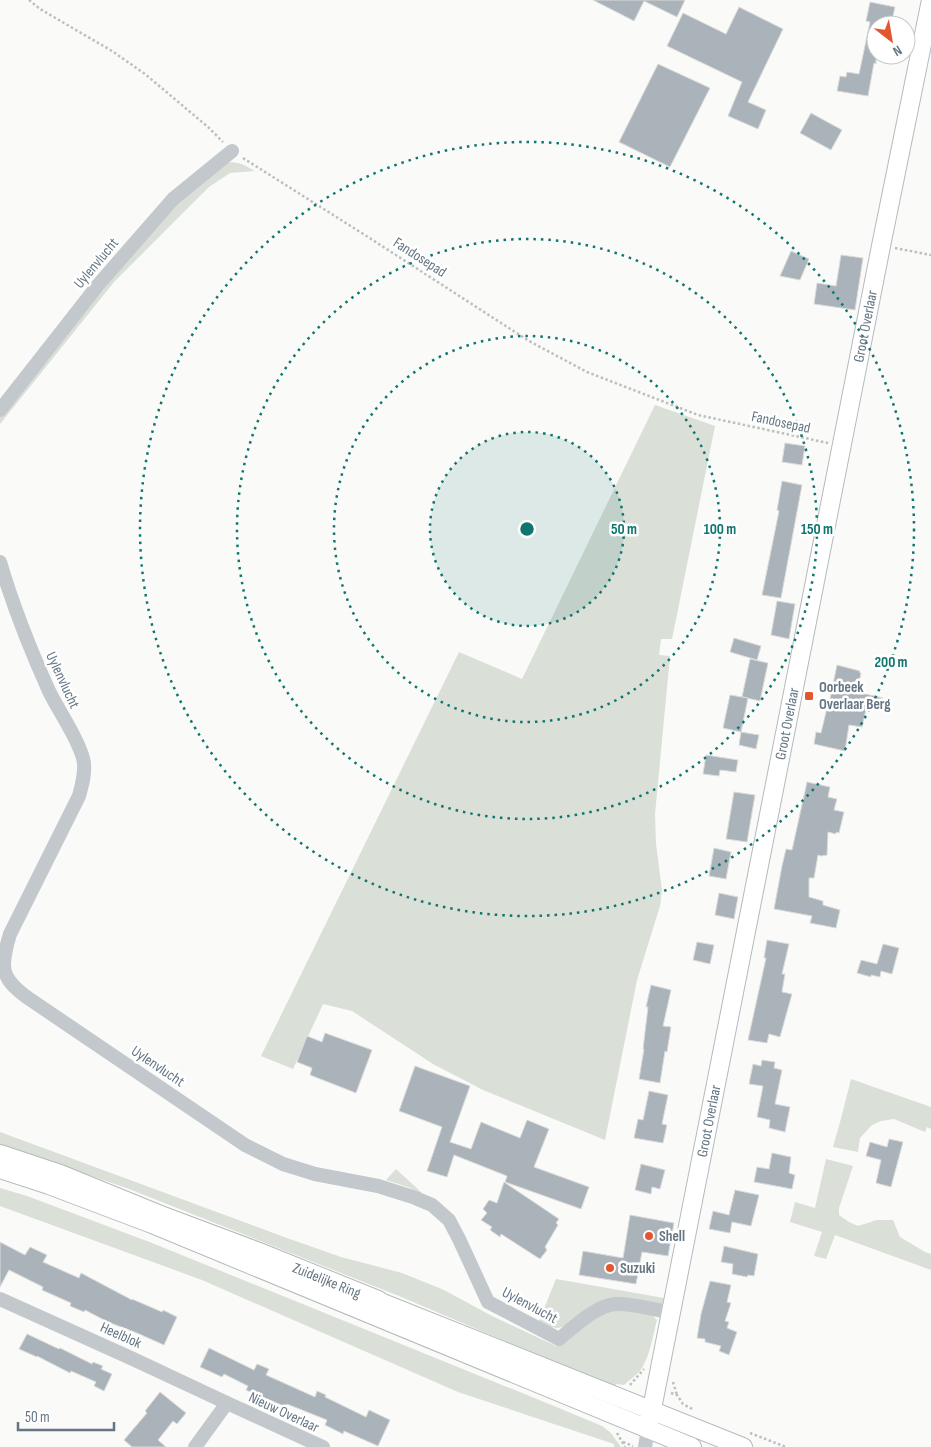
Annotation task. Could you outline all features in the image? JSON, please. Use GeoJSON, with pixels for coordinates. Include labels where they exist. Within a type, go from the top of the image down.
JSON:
{"type":"FeatureCollection","features":[{"type":"Feature","properties":{"kind":"highway","name":"Zuidelijke Ring"},"geometry":{"type":"LineString","coordinates":[[0,1155],[60,1175],[378,1301]]}},
{"type":"Feature","properties":{"kind":"main road","name":"Groot Overlaar"},"geometry":{"type":"LineString","coordinates":[[648,1429],[931,0]]}},
{"type":"Feature","properties":{"kind":"main road","name":"Zuidelijke Ring"},"geometry":{"type":"LineString","coordinates":[[0,1169],[49,1185],[152,1224],[267,1271],[618,1425],[648,1429],[692,1447]]}},
{"type":"Feature","properties":{"kind":"main road","name":"Zuidelijke Ring"},"geometry":{"type":"LineString","coordinates":[[378,1301],[743,1447]]}},
{"type":"Feature","properties":{"kind":"street","name":"Uylenvlucht"},"geometry":{"type":"LineString","coordinates":[[0,410],[98,284],[174,199],[232,151]]}},
{"type":"Feature","properties":{"kind":"street","name":"Uylenvlucht"},"geometry":{"type":"LineString","coordinates":[[0,562],[21,628],[49,691],[84,761],[84,776],[79,796],[2,951],[2,971],[9,984],[245,1145],[283,1164],[315,1174],[378,1186],[432,1205],[449,1220],[488,1302],[559,1339],[594,1312],[606,1306],[616,1304],[670,1312]]}},
{"type":"Feature","properties":{"kind":"street","name":"Heelblok"},"geometry":{"type":"LineString","coordinates":[[0,1299],[227,1403]]}},
{"type":"Feature","properties":{"kind":"street","name":"Nieuw Overlaar"},"geometry":{"type":"LineString","coordinates":[[195,1447],[227,1403],[323,1447]]}},
{"type":"Feature","properties":{"kind":"street","name":"Groot Overlaar"},"geometry":{"type":"LineString","coordinates":[[644,1447],[648,1429]]}},
{"type":"Feature","properties":{"kind":"path","name":"Fandosepad"},"geometry":{"type":"LineString","coordinates":[[29,0],[40,9],[112,51],[144,74],[208,127],[232,151],[529,341],[587,372],[698,415],[842,446]]}},
{"type":"Feature","properties":{"kind":"path"},"geometry":{"type":"LineString","coordinates":[[881,246],[931,255]]}},
{"type":"Feature","properties":{"kind":"path"},"geometry":{"type":"LineString","coordinates":[[624,1399],[626,1389],[646,1366]]}},
{"type":"Feature","properties":{"kind":"path"},"geometry":{"type":"LineString","coordinates":[[618,1425],[625,1447]]}},
{"type":"Feature","properties":{"kind":"path"},"geometry":{"type":"LineString","coordinates":[[623,1442],[635,1447]]}},
{"type":"Feature","properties":{"kind":"shaded area"},"geometry":{"type":"Polygon","coordinates":[[[232,162],[242,164],[255,171],[230,173],[209,187],[114,282],[0,424],[0,415],[176,201],[222,164],[232,162]]]}},
{"type":"Feature","properties":{"kind":"shaded area"},"geometry":{"type":"Polygon","coordinates":[[[655,405],[715,426],[672,639],[661,639],[659,655],[670,656],[655,814],[656,844],[662,890],[660,906],[637,980],[605,1140],[483,1090],[433,1064],[352,1011],[323,1004],[293,1069],[261,1056],[459,652],[522,679],[655,405]]]}},
{"type":"Feature","properties":{"kind":"shaded area"},"geometry":{"type":"Polygon","coordinates":[[[851,1079],[931,1107],[931,1129],[927,1127],[925,1132],[894,1119],[881,1121],[872,1125],[860,1138],[858,1152],[833,1147],[851,1079]]]}},
{"type":"Feature","properties":{"kind":"shaded area"},"geometry":{"type":"Polygon","coordinates":[[[0,1132],[341,1257],[402,1273],[444,1290],[490,1315],[556,1346],[594,1318],[609,1310],[621,1309],[653,1316],[657,1320],[648,1355],[639,1372],[624,1385],[616,1384],[615,1388],[399,1296],[129,1189],[0,1144],[0,1132]]]}},
{"type":"Feature","properties":{"kind":"shaded area"},"geometry":{"type":"Polygon","coordinates":[[[826,1159],[853,1166],[839,1208],[839,1215],[858,1226],[877,1220],[893,1220],[900,1237],[931,1254],[931,1270],[835,1235],[826,1259],[814,1256],[822,1232],[790,1222],[795,1202],[815,1208],[826,1159]]]}},
{"type":"Feature","properties":{"kind":"shaded area"},"geometry":{"type":"Polygon","coordinates":[[[396,1169],[423,1194],[386,1180],[396,1169]]]}},
{"type":"Feature","properties":{"kind":"shaded area"},"geometry":{"type":"Polygon","coordinates":[[[0,1188],[27,1196],[152,1243],[602,1426],[611,1433],[621,1447],[614,1447],[614,1444],[458,1392],[202,1280],[0,1206],[0,1188]]]}},
{"type":"Feature","properties":{"kind":"shaded area"},"geometry":{"type":"Polygon","coordinates":[[[556,1279],[664,1298],[663,1303],[660,1306],[614,1299],[566,1326],[558,1328],[549,1327],[539,1321],[556,1279]]]}},
{"type":"Feature","properties":{"kind":"building"},"geometry":{"type":"Polygon","coordinates":[[[593,0],[685,0],[677,17],[644,1],[634,21],[593,0]]]}},
{"type":"Feature","properties":{"kind":"building"},"geometry":{"type":"Polygon","coordinates":[[[870,2],[895,7],[893,15],[867,15],[870,2]]]}},
{"type":"Feature","properties":{"kind":"building"},"geometry":{"type":"Polygon","coordinates":[[[739,7],[783,29],[748,102],[766,110],[758,129],[728,116],[742,82],[667,46],[683,13],[726,34],[739,7]]]}},
{"type":"Feature","properties":{"kind":"building"},"geometry":{"type":"Polygon","coordinates":[[[866,41],[866,65],[874,65],[868,96],[837,91],[840,76],[846,77],[847,72],[859,74],[866,41]]]}},
{"type":"Feature","properties":{"kind":"building"},"geometry":{"type":"Polygon","coordinates":[[[658,64],[710,88],[670,167],[619,142],[658,64]]]}},
{"type":"Feature","properties":{"kind":"building"},"geometry":{"type":"Polygon","coordinates":[[[811,113],[842,130],[831,150],[800,133],[811,113]]]}},
{"type":"Feature","properties":{"kind":"building"},"geometry":{"type":"Polygon","coordinates":[[[791,251],[809,259],[800,280],[780,276],[791,251]]]}},
{"type":"Feature","properties":{"kind":"building"},"geometry":{"type":"Polygon","coordinates":[[[841,255],[863,258],[855,310],[814,304],[817,283],[836,286],[841,255]]]}},
{"type":"Feature","properties":{"kind":"building"},"geometry":{"type":"Polygon","coordinates":[[[785,443],[805,446],[802,465],[782,462],[785,443]]]}},
{"type":"Feature","properties":{"kind":"building"},"geometry":{"type":"Polygon","coordinates":[[[782,481],[802,485],[781,598],[762,595],[779,511],[777,510],[782,481]]]}},
{"type":"Feature","properties":{"kind":"building"},"geometry":{"type":"Polygon","coordinates":[[[777,601],[795,604],[789,639],[771,635],[777,601]]]}},
{"type":"Feature","properties":{"kind":"building"},"geometry":{"type":"Polygon","coordinates":[[[734,638],[761,646],[757,660],[730,652],[734,638]]]}},
{"type":"Feature","properties":{"kind":"building"},"geometry":{"type":"Polygon","coordinates":[[[750,659],[768,663],[760,701],[742,697],[750,659]]]}},
{"type":"Feature","properties":{"kind":"building"},"geometry":{"type":"Polygon","coordinates":[[[837,665],[860,671],[857,692],[883,698],[881,708],[867,705],[862,727],[849,725],[845,751],[814,744],[816,732],[821,733],[837,665]]]}},
{"type":"Feature","properties":{"kind":"building"},"geometry":{"type":"Polygon","coordinates":[[[730,695],[748,698],[741,732],[723,728],[730,695]]]}},
{"type":"Feature","properties":{"kind":"building"},"geometry":{"type":"Polygon","coordinates":[[[741,732],[759,735],[756,749],[739,745],[741,732]]]}},
{"type":"Feature","properties":{"kind":"building"},"geometry":{"type":"Polygon","coordinates":[[[706,755],[738,760],[736,772],[720,770],[719,776],[703,774],[706,755]]]}},
{"type":"Feature","properties":{"kind":"building"},"geometry":{"type":"Polygon","coordinates":[[[807,782],[830,787],[828,797],[837,799],[834,810],[844,812],[839,833],[828,832],[827,855],[818,855],[814,878],[809,878],[809,897],[823,901],[823,905],[840,910],[836,928],[810,923],[812,916],[774,909],[786,849],[792,850],[807,782]]]}},
{"type":"Feature","properties":{"kind":"building"},"geometry":{"type":"Polygon","coordinates":[[[734,792],[755,795],[747,842],[726,839],[734,792]]]}},
{"type":"Feature","properties":{"kind":"building"},"geometry":{"type":"Polygon","coordinates":[[[714,848],[731,852],[726,879],[709,876],[714,848]]]}},
{"type":"Feature","properties":{"kind":"building"},"geometry":{"type":"Polygon","coordinates":[[[719,893],[738,897],[734,919],[715,915],[719,893]]]}},
{"type":"Feature","properties":{"kind":"building"},"geometry":{"type":"Polygon","coordinates":[[[767,940],[789,944],[782,974],[785,974],[782,992],[792,994],[780,1037],[769,1034],[767,1043],[748,1040],[766,958],[764,958],[767,940]]]}},
{"type":"Feature","properties":{"kind":"building"},"geometry":{"type":"Polygon","coordinates":[[[697,942],[714,945],[710,964],[693,960],[697,942]]]}},
{"type":"Feature","properties":{"kind":"building"},"geometry":{"type":"Polygon","coordinates":[[[883,944],[899,948],[892,974],[881,971],[880,977],[871,975],[871,977],[857,973],[861,960],[877,964],[883,944]]]}},
{"type":"Feature","properties":{"kind":"building"},"geometry":{"type":"Polygon","coordinates":[[[651,985],[671,990],[663,1026],[671,1027],[660,1083],[639,1079],[644,1049],[648,1007],[646,1007],[651,985]]]}},
{"type":"Feature","properties":{"kind":"building"},"geometry":{"type":"Polygon","coordinates":[[[325,1033],[372,1050],[356,1093],[310,1075],[312,1068],[297,1062],[307,1036],[322,1042],[325,1033]]]}},
{"type":"Feature","properties":{"kind":"building"},"geometry":{"type":"Polygon","coordinates":[[[762,1060],[775,1062],[774,1068],[782,1070],[775,1104],[790,1107],[785,1132],[769,1128],[770,1120],[757,1117],[763,1086],[749,1084],[753,1064],[761,1066],[762,1060]]]}},
{"type":"Feature","properties":{"kind":"building"},"geometry":{"type":"Polygon","coordinates":[[[415,1066],[470,1086],[450,1142],[471,1149],[481,1122],[520,1138],[527,1120],[549,1129],[534,1167],[589,1187],[581,1209],[505,1182],[507,1176],[454,1155],[447,1177],[427,1171],[442,1127],[399,1111],[415,1066]]]}},
{"type":"Feature","properties":{"kind":"building"},"geometry":{"type":"Polygon","coordinates":[[[649,1091],[668,1095],[662,1124],[667,1125],[663,1143],[634,1138],[638,1119],[643,1120],[649,1091]]]}},
{"type":"Feature","properties":{"kind":"building"},"geometry":{"type":"Polygon","coordinates":[[[889,1139],[903,1142],[891,1187],[876,1183],[881,1160],[866,1156],[870,1142],[887,1147],[889,1139]]]}},
{"type":"Feature","properties":{"kind":"building"},"geometry":{"type":"Polygon","coordinates":[[[772,1153],[791,1157],[789,1173],[795,1175],[792,1189],[754,1182],[757,1167],[769,1169],[772,1153]]]}},
{"type":"Feature","properties":{"kind":"building"},"geometry":{"type":"Polygon","coordinates":[[[641,1164],[665,1170],[660,1189],[652,1187],[651,1194],[635,1190],[641,1164]]]}},
{"type":"Feature","properties":{"kind":"building"},"geometry":{"type":"Polygon","coordinates":[[[504,1182],[559,1219],[556,1223],[558,1225],[545,1247],[547,1250],[540,1259],[501,1234],[500,1237],[490,1230],[492,1227],[481,1220],[487,1213],[483,1209],[489,1200],[497,1203],[504,1182]]]}},
{"type":"Feature","properties":{"kind":"building"},"geometry":{"type":"Polygon","coordinates":[[[735,1190],[759,1195],[751,1226],[732,1222],[730,1233],[709,1229],[713,1211],[729,1215],[735,1190]]]}},
{"type":"Feature","properties":{"kind":"building"},"geometry":{"type":"Polygon","coordinates":[[[630,1215],[674,1223],[668,1256],[642,1252],[636,1284],[579,1275],[583,1251],[623,1258],[630,1215]]]}},
{"type":"Feature","properties":{"kind":"building"},"geometry":{"type":"Polygon","coordinates":[[[0,1242],[25,1255],[30,1247],[47,1255],[43,1262],[79,1278],[81,1273],[132,1300],[162,1312],[163,1310],[177,1317],[164,1345],[108,1322],[85,1310],[84,1312],[70,1306],[71,1303],[42,1290],[43,1287],[9,1270],[0,1287],[0,1242]]]}},
{"type":"Feature","properties":{"kind":"building"},"geometry":{"type":"Polygon","coordinates":[[[724,1246],[758,1254],[754,1276],[748,1275],[747,1277],[732,1274],[733,1264],[721,1262],[724,1246]]]}},
{"type":"Feature","properties":{"kind":"building"},"geometry":{"type":"Polygon","coordinates":[[[710,1281],[731,1285],[727,1302],[731,1303],[725,1321],[729,1322],[727,1328],[737,1332],[729,1355],[719,1351],[721,1346],[705,1342],[705,1339],[697,1338],[710,1281]]]}},
{"type":"Feature","properties":{"kind":"building"},"geometry":{"type":"Polygon","coordinates":[[[27,1334],[92,1364],[93,1362],[103,1366],[101,1369],[112,1374],[104,1391],[94,1386],[96,1382],[71,1371],[70,1373],[19,1349],[27,1334]]]}},
{"type":"Feature","properties":{"kind":"building"},"geometry":{"type":"Polygon","coordinates":[[[209,1348],[254,1370],[257,1364],[269,1369],[266,1375],[315,1397],[317,1391],[326,1395],[325,1397],[366,1417],[369,1410],[390,1420],[378,1446],[344,1431],[343,1434],[325,1425],[327,1420],[287,1404],[286,1407],[246,1390],[248,1386],[224,1374],[222,1377],[200,1367],[209,1348]]]}},
{"type":"Feature","properties":{"kind":"building"},"geometry":{"type":"Polygon","coordinates":[[[160,1392],[186,1413],[177,1424],[173,1421],[158,1440],[166,1447],[132,1447],[124,1440],[147,1413],[145,1411],[160,1392]]]}},
{"type":"Feature","properties":{"kind":"place","name":"Oorbeek Overlaar Berg"},"geometry":{"type":"Point","coordinates":[809,696]}},
{"type":"Feature","properties":{"kind":"place","name":"Shell"},"geometry":{"type":"Point","coordinates":[649,1236]}},
{"type":"Feature","properties":{"kind":"place","name":"Suzuki"},"geometry":{"type":"Point","coordinates":[610,1268]}}]}
